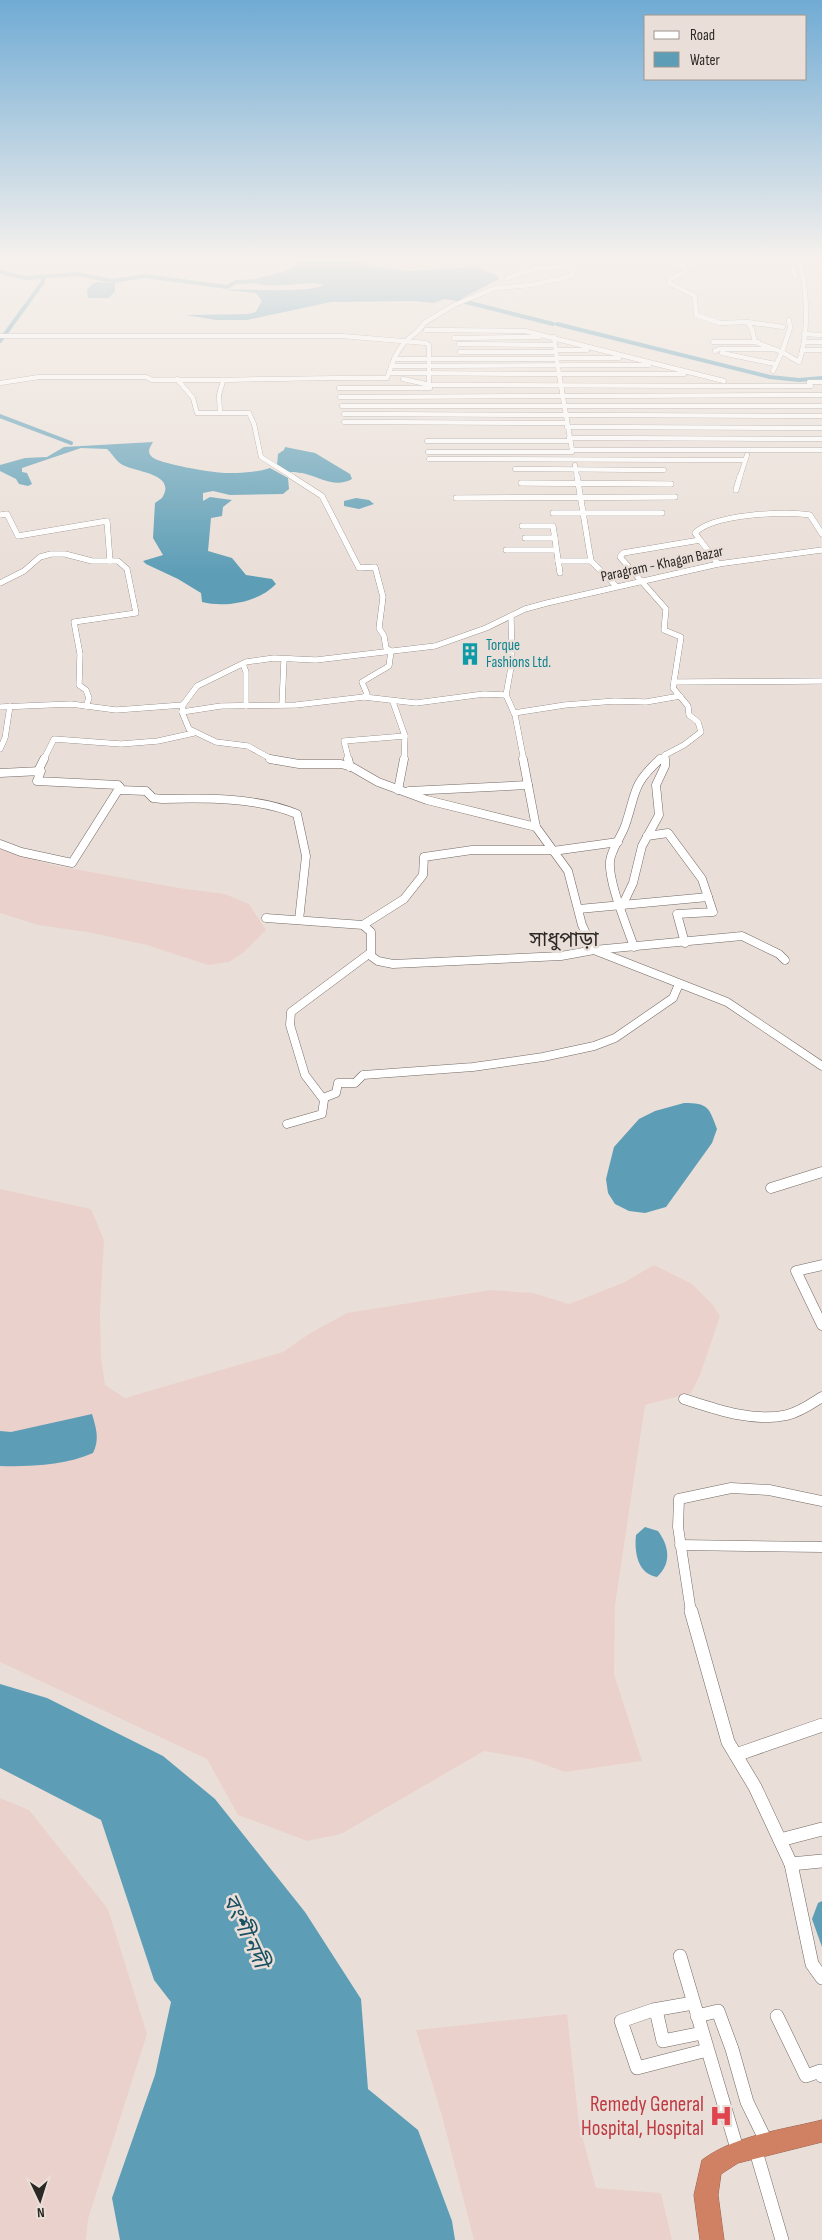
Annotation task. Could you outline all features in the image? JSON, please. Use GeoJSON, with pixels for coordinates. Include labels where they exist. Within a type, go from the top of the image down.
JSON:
{"type":"FeatureCollection","features":[{"type":"Feature","properties":{"kind":"highway"},"geometry":{"type":"LineString","coordinates":[[712,2240],[706,2195],[710,2168],[718,2162],[754,2148],[822,2131]]}},
{"type":"Feature","properties":{"kind":"street"},"geometry":{"type":"LineString","coordinates":[[388,375],[391,366],[662,365],[736,384]]}},
{"type":"Feature","properties":{"kind":"street"},"geometry":{"type":"LineString","coordinates":[[773,371],[776,365]]}},
{"type":"Feature","properties":{"kind":"street"},"geometry":{"type":"LineString","coordinates":[[429,366],[430,422]]}},
{"type":"Feature","properties":{"kind":"street"},"geometry":{"type":"LineString","coordinates":[[558,366],[566,425],[580,498],[585,513],[591,561],[616,586]]}},
{"type":"Feature","properties":{"kind":"street"},"geometry":{"type":"LineString","coordinates":[[0,383],[48,377],[146,377],[152,380],[276,380],[317,376],[429,374],[696,374]]}},
{"type":"Feature","properties":{"kind":"street"},"geometry":{"type":"LineString","coordinates":[[388,375],[430,385]]}},
{"type":"Feature","properties":{"kind":"street"},"geometry":{"type":"LineString","coordinates":[[177,379],[193,398],[197,414],[250,413],[258,431],[256,438],[261,457],[322,496],[359,568],[375,567],[383,597],[379,628],[384,636],[390,666],[380,673],[367,677],[362,682],[367,694],[364,697]]}},
{"type":"Feature","properties":{"kind":"street"},"geometry":{"type":"LineString","coordinates":[[220,413],[219,395],[222,380]]}},
{"type":"Feature","properties":{"kind":"street"},"geometry":{"type":"LineString","coordinates":[[342,406],[821,407],[809,382],[822,382]]}},
{"type":"Feature","properties":{"kind":"street"},"geometry":{"type":"LineString","coordinates":[[339,388],[430,385],[736,384],[810,386]]}},
{"type":"Feature","properties":{"kind":"street"},"geometry":{"type":"LineString","coordinates":[[736,490],[766,385]]}},
{"type":"Feature","properties":{"kind":"street"},"geometry":{"type":"LineString","coordinates":[[340,397],[822,395]]}},
{"type":"Feature","properties":{"kind":"street"},"geometry":{"type":"LineString","coordinates":[[344,414],[822,416]]}},
{"type":"Feature","properties":{"kind":"street"},"geometry":{"type":"LineString","coordinates":[[344,422],[822,428]]}},
{"type":"Feature","properties":{"kind":"street"},"geometry":{"type":"LineString","coordinates":[[427,441],[822,439]]}},
{"type":"Feature","properties":{"kind":"street"},"geometry":{"type":"LineString","coordinates":[[428,452],[822,450]]}},
{"type":"Feature","properties":{"kind":"street"},"geometry":{"type":"LineString","coordinates":[[429,459],[745,460]]}},
{"type":"Feature","properties":{"kind":"street"},"geometry":{"type":"LineString","coordinates":[[515,469],[664,470]]}},
{"type":"Feature","properties":{"kind":"street"},"geometry":{"type":"LineString","coordinates":[[521,483],[671,484]]}},
{"type":"Feature","properties":{"kind":"street"},"geometry":{"type":"LineString","coordinates":[[456,498],[674,497]]}},
{"type":"Feature","properties":{"kind":"street"},"geometry":{"type":"LineString","coordinates":[[553,513],[662,513]]}},
{"type":"Feature","properties":{"kind":"street"},"geometry":{"type":"LineString","coordinates":[[718,564],[695,533],[705,525],[761,516],[802,513],[810,515],[822,534]]}},
{"type":"Feature","properties":{"kind":"street"},"geometry":{"type":"LineString","coordinates":[[0,515],[7,514],[18,536],[107,521],[110,561]]}},
{"type":"Feature","properties":{"kind":"street"},"geometry":{"type":"LineString","coordinates":[[522,526],[553,526],[560,573]]}},
{"type":"Feature","properties":{"kind":"street"},"geometry":{"type":"LineString","coordinates":[[525,538],[555,538]]}},
{"type":"Feature","properties":{"kind":"street"},"geometry":{"type":"LineString","coordinates":[[634,947],[622,906],[614,887],[610,861],[625,826],[634,790],[642,776],[665,755],[684,745],[701,732],[698,722],[689,715],[688,706],[673,688],[681,636],[673,635],[664,630],[666,609],[620,559],[624,553],[700,540]]}},
{"type":"Feature","properties":{"kind":"street"},"geometry":{"type":"LineString","coordinates":[[506,550],[556,550]]}},
{"type":"Feature","properties":{"kind":"street","name":"Paragram - Khagan Bazar"},"geometry":{"type":"LineString","coordinates":[[183,709],[197,686],[216,675],[243,664],[267,659],[316,660],[448,643],[540,605],[640,580],[718,564],[822,550]]}},
{"type":"Feature","properties":{"kind":"street"},"geometry":{"type":"LineString","coordinates":[[0,583],[14,577],[30,567],[38,558],[46,555],[66,554],[83,559],[118,561],[127,569],[136,613],[74,622],[80,654],[79,684],[86,690],[89,698],[86,706]]}},
{"type":"Feature","properties":{"kind":"street"},"geometry":{"type":"LineString","coordinates":[[558,561],[591,561]]}},
{"type":"Feature","properties":{"kind":"street"},"geometry":{"type":"LineString","coordinates":[[511,616],[512,662],[506,695],[514,713],[536,827],[568,871],[582,925],[594,950],[727,1002],[822,1066]]}},
{"type":"Feature","properties":{"kind":"street"},"geometry":{"type":"LineString","coordinates":[[282,705],[284,660]]}},
{"type":"Feature","properties":{"kind":"street"},"geometry":{"type":"LineString","coordinates":[[243,664],[246,672],[246,706]]}},
{"type":"Feature","properties":{"kind":"street"},"geometry":{"type":"LineString","coordinates":[[674,682],[822,682]]}},
{"type":"Feature","properties":{"kind":"street"},"geometry":{"type":"LineString","coordinates":[[0,707],[61,704],[116,710],[183,709],[306,704],[364,697],[393,702],[416,703],[484,694],[506,695]]}},
{"type":"Feature","properties":{"kind":"street"},"geometry":{"type":"LineString","coordinates":[[514,713],[565,705],[615,701],[646,702],[680,696]]}},
{"type":"Feature","properties":{"kind":"street"},"geometry":{"type":"LineString","coordinates":[[393,702],[405,736],[400,791]]}},
{"type":"Feature","properties":{"kind":"street"},"geometry":{"type":"LineString","coordinates":[[0,749],[8,726],[7,710],[10,706]]}},
{"type":"Feature","properties":{"kind":"street"},"geometry":{"type":"LineString","coordinates":[[183,709],[189,729],[216,742],[248,746],[271,760],[299,764],[341,764],[400,791],[536,827]]}},
{"type":"Feature","properties":{"kind":"street"},"geometry":{"type":"LineString","coordinates":[[38,771],[54,739],[109,744],[154,742],[194,733]]}},
{"type":"Feature","properties":{"kind":"street"},"geometry":{"type":"LineString","coordinates":[[350,767],[344,741],[405,736]]}},
{"type":"Feature","properties":{"kind":"street"},"geometry":{"type":"LineString","coordinates":[[622,906],[633,882],[639,853],[659,815],[656,785],[665,766],[665,755]]}},
{"type":"Feature","properties":{"kind":"street"},"geometry":{"type":"LineString","coordinates":[[0,773],[38,771]]}},
{"type":"Feature","properties":{"kind":"street"},"geometry":{"type":"LineString","coordinates":[[0,844],[20,852],[72,863],[120,787],[118,785],[37,781],[41,771],[38,771]]}},
{"type":"Feature","properties":{"kind":"street"},"geometry":{"type":"LineString","coordinates":[[400,791],[528,785]]}},
{"type":"Feature","properties":{"kind":"street"},"geometry":{"type":"LineString","coordinates":[[119,790],[146,791],[153,798],[162,799],[228,802],[275,807],[297,814],[306,856],[299,920]]}},
{"type":"Feature","properties":{"kind":"street"},"geometry":{"type":"LineString","coordinates":[[647,836],[668,833],[702,879],[713,912],[677,914],[684,943]]}},
{"type":"Feature","properties":{"kind":"street"},"geometry":{"type":"LineString","coordinates":[[363,925],[404,899],[423,875],[424,857],[449,851],[503,848],[553,850],[618,842]]}},
{"type":"Feature","properties":{"kind":"street"},"geometry":{"type":"LineString","coordinates":[[578,909],[708,897]]}},
{"type":"Feature","properties":{"kind":"street"},"geometry":{"type":"LineString","coordinates":[[266,918],[363,925],[371,932],[370,953]]}},
{"type":"Feature","properties":{"kind":"street"},"geometry":{"type":"LineString","coordinates":[[370,953],[378,960],[406,964],[561,956],[594,950],[684,943],[742,936],[779,954],[785,960]]}},
{"type":"Feature","properties":{"kind":"street"},"geometry":{"type":"LineString","coordinates":[[287,1124],[322,1114],[323,1098],[305,1075],[290,1025],[291,1012],[370,953]]}},
{"type":"Feature","properties":{"kind":"street"},"geometry":{"type":"LineString","coordinates":[[323,1098],[336,1093],[338,1083],[355,1083],[363,1075],[473,1067],[543,1058],[608,1041],[673,998],[679,984]]}},
{"type":"Feature","properties":{"kind":"street"},"geometry":{"type":"LineString","coordinates":[[771,1188],[822,1172]]}},
{"type":"Feature","properties":{"kind":"street"},"geometry":{"type":"LineString","coordinates":[[822,1265],[796,1270],[822,1325]]}},
{"type":"Feature","properties":{"kind":"street"},"geometry":{"type":"LineString","coordinates":[[684,1399],[706,1407],[760,1416],[786,1415],[822,1397]]}},
{"type":"Feature","properties":{"kind":"street"},"geometry":{"type":"LineString","coordinates":[[822,1500],[769,1490],[731,1488],[679,1498],[678,1527],[693,1622],[728,1742],[755,1787],[791,1864],[812,1964],[822,1978]]}},
{"type":"Feature","properties":{"kind":"street"},"geometry":{"type":"LineString","coordinates":[[680,1545],[822,1547]]}},
{"type":"Feature","properties":{"kind":"street"},"geometry":{"type":"LineString","coordinates":[[736,1755],[822,1725]]}},
{"type":"Feature","properties":{"kind":"street"},"geometry":{"type":"LineString","coordinates":[[780,1840],[822,1828]]}},
{"type":"Feature","properties":{"kind":"street"},"geometry":{"type":"LineString","coordinates":[[791,1864],[822,1861]]}},
{"type":"Feature","properties":{"kind":"street"},"geometry":{"type":"LineString","coordinates":[[680,1956],[707,2050],[754,2148]]}},
{"type":"Feature","properties":{"kind":"street"},"geometry":{"type":"LineString","coordinates":[[707,2050],[637,2068],[621,2021],[656,2010],[695,2009],[718,2011],[732,2049],[747,2102],[754,2148],[782,2240]]}},
{"type":"Feature","properties":{"kind":"street"},"geometry":{"type":"LineString","coordinates":[[656,2010],[663,2041],[702,2033]]}},
{"type":"Feature","properties":{"kind":"street"},"geometry":{"type":"LineString","coordinates":[[777,2016],[806,2076],[820,2071],[822,2076]]}},
{"type":"Feature","properties":{"kind":"shaded area"},"geometry":{"type":"Polygon","coordinates":[[[0,849],[52,865],[179,888],[225,894],[249,904],[266,930],[243,953],[229,962],[208,965],[147,945],[93,933],[38,925],[0,913],[0,849]]]}},
{"type":"Feature","properties":{"kind":"shaded area"},"geometry":{"type":"Polygon","coordinates":[[[0,1189],[91,1209],[104,1240],[100,1312],[101,1357],[105,1385],[125,1398],[283,1352],[309,1334],[347,1313],[491,1290],[533,1293],[569,1304],[623,1283],[654,1265],[692,1284],[713,1305],[720,1316],[700,1375],[691,1393],[645,1405],[615,1605],[614,1674],[642,1761],[565,1772],[530,1759],[484,1751],[341,1834],[307,1841],[238,1815],[207,1759],[0,1662],[0,1189]]]}},
{"type":"Feature","properties":{"kind":"shaded area"},"geometry":{"type":"Polygon","coordinates":[[[0,1798],[29,1810],[108,1909],[147,2034],[88,2219],[86,2240],[0,2240],[0,1798]]]}},
{"type":"Feature","properties":{"kind":"shaded area"},"geometry":{"type":"Polygon","coordinates":[[[567,2014],[579,2124],[596,2188],[661,2193],[672,2240],[474,2240],[442,2116],[416,2030],[567,2014]]]}},
{"type":"Feature","properties":{"kind":"water"},"geometry":{"type":"Polygon","coordinates":[[[153,442],[149,449],[151,456],[164,462],[224,473],[251,472],[270,468],[288,478],[289,489],[283,494],[230,495],[213,491],[203,493],[203,501],[210,497],[232,500],[223,507],[222,516],[211,518],[208,551],[232,558],[246,575],[272,579],[276,584],[269,590],[242,602],[211,604],[202,602],[201,593],[178,579],[146,564],[143,561],[163,555],[153,538],[155,503],[162,498],[165,490],[164,483],[159,478],[121,464],[107,449],[81,448],[22,468],[22,472],[27,473],[32,484],[28,486],[19,484],[16,479],[0,471],[0,465],[25,458],[47,457],[64,447],[153,442]]]}},
{"type":"Feature","properties":{"kind":"water"},"geometry":{"type":"Polygon","coordinates":[[[285,447],[315,453],[350,474],[352,479],[340,483],[285,470],[277,465],[278,454],[285,447]]]}},
{"type":"Feature","properties":{"kind":"water"},"geometry":{"type":"Polygon","coordinates":[[[356,498],[369,500],[374,504],[359,509],[344,506],[344,501],[356,498]]]}},
{"type":"Feature","properties":{"kind":"water"},"geometry":{"type":"Polygon","coordinates":[[[684,1103],[703,1105],[709,1111],[717,1129],[712,1143],[666,1207],[645,1213],[629,1211],[615,1204],[608,1193],[606,1179],[614,1147],[639,1119],[655,1111],[684,1103]]]}},
{"type":"Feature","properties":{"kind":"water"},"geometry":{"type":"Polygon","coordinates":[[[92,1414],[97,1438],[93,1453],[71,1460],[48,1464],[0,1466],[0,1431],[11,1432],[92,1414]]]}},
{"type":"Feature","properties":{"kind":"water"},"geometry":{"type":"Polygon","coordinates":[[[645,1527],[658,1531],[665,1543],[667,1560],[662,1572],[657,1577],[645,1572],[637,1555],[636,1535],[645,1527]]]}},
{"type":"Feature","properties":{"kind":"water","name":"বংশী নদী"},"geometry":{"type":"Polygon","coordinates":[[[0,1684],[47,1698],[163,1756],[215,1799],[305,1912],[361,1999],[368,2089],[418,2130],[452,2221],[455,2240],[120,2240],[112,2198],[155,2075],[171,2002],[154,1980],[101,1820],[0,1768],[0,1684]]]}},
{"type":"Feature","properties":{"kind":"water"},"geometry":{"type":"Polygon","coordinates":[[[822,1901],[822,1947],[812,1919],[818,1903],[822,1901]]]}},
{"type":"Feature","properties":{"kind":"waterway"},"geometry":{"type":"LineString","coordinates":[[720,365],[770,377],[799,380],[822,378]]}},
{"type":"Feature","properties":{"kind":"waterway"},"geometry":{"type":"LineString","coordinates":[[0,416],[71,443]]}},
{"type":"Feature","properties":{"kind":"place","name":"Torque Fashions Ltd."},"geometry":{"type":"Point","coordinates":[470,654]}},
{"type":"Feature","properties":{"kind":"place","name":"Remedy General Hospital, Hospital"},"geometry":{"type":"Point","coordinates":[721,2116]}},
{"type":"Feature","properties":{"kind":"district","name":"সাধুপাড়া"},"geometry":{"type":"Point","coordinates":[564,940]}}]}
